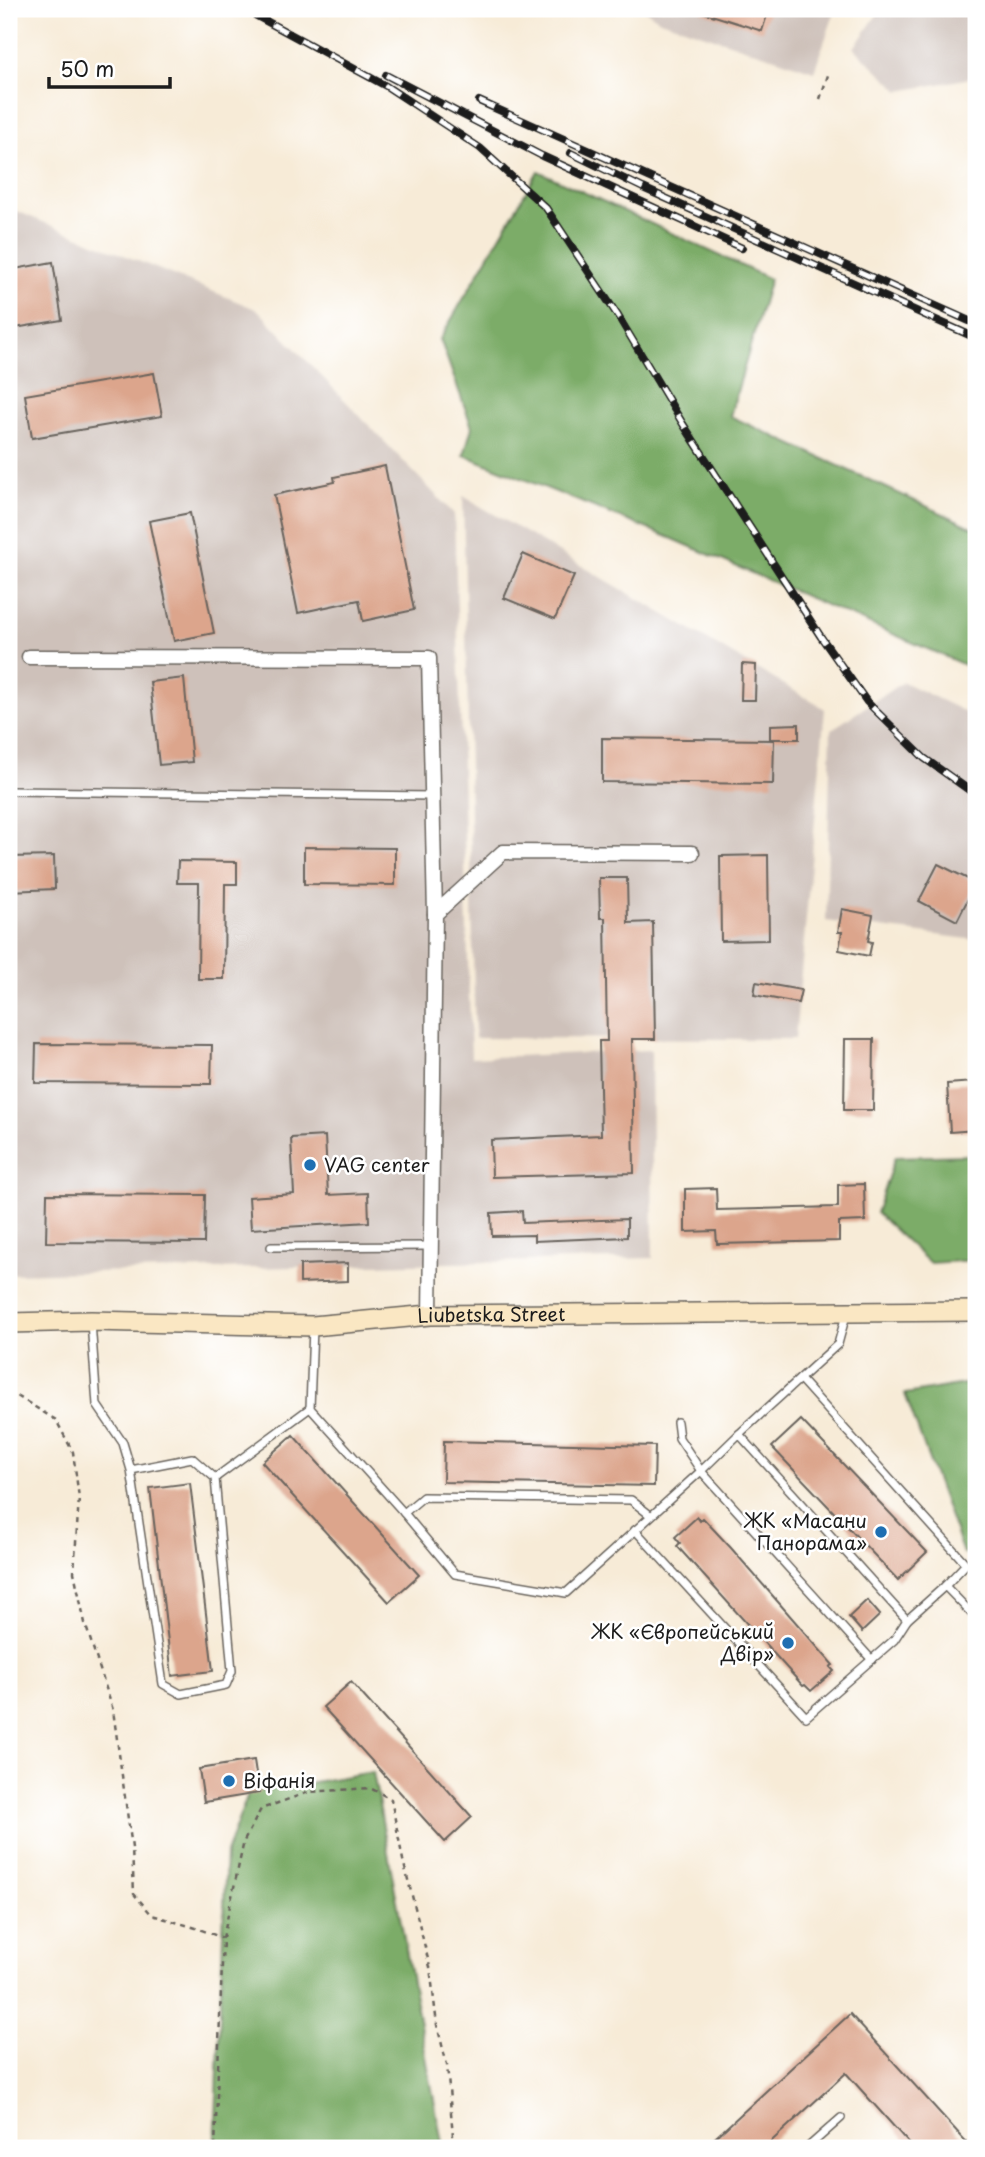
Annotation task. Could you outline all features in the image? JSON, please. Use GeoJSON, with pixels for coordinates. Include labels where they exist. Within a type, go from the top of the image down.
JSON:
{"type":"FeatureCollection","features":[{"type":"Feature","properties":{"kind":"main road","name":"Liubetska Street"},"geometry":{"type":"LineString","coordinates":[[9,1323],[91,1321],[313,1326],[430,1315],[976,1311]]}},
{"type":"Feature","properties":{"kind":"street"},"geometry":{"type":"LineString","coordinates":[[29,657],[429,658],[435,914],[430,1315]]}},
{"type":"Feature","properties":{"kind":"street"},"geometry":{"type":"LineString","coordinates":[[435,914],[503,852],[692,853]]}},
{"type":"Feature","properties":{"kind":"lane"},"geometry":{"type":"LineString","coordinates":[[9,791],[432,796]]}},
{"type":"Feature","properties":{"kind":"lane"},"geometry":{"type":"LineString","coordinates":[[271,1247],[431,1246]]}},
{"type":"Feature","properties":{"kind":"lane"},"geometry":{"type":"LineString","coordinates":[[313,1326],[310,1408],[455,1574],[566,1593],[838,1345],[847,1313]]}},
{"type":"Feature","properties":{"kind":"lane"},"geometry":{"type":"LineString","coordinates":[[91,1321],[97,1405],[123,1443],[131,1470],[163,1684],[181,1693],[226,1685],[232,1671],[215,1478],[192,1458],[131,1470]]}},
{"type":"Feature","properties":{"kind":"lane"},"geometry":{"type":"LineString","coordinates":[[635,1530],[806,1717],[894,1640],[907,1620],[966,1564],[800,1379]]}},
{"type":"Feature","properties":{"kind":"lane"},"geometry":{"type":"LineString","coordinates":[[215,1478],[310,1408]]}},
{"type":"Feature","properties":{"kind":"lane"},"geometry":{"type":"LineString","coordinates":[[677,1422],[679,1438],[701,1471],[872,1660]]}},
{"type":"Feature","properties":{"kind":"lane"},"geometry":{"type":"LineString","coordinates":[[739,1434],[907,1620]]}},
{"type":"Feature","properties":{"kind":"lane"},"geometry":{"type":"LineString","coordinates":[[404,1513],[423,1497],[631,1500],[650,1516]]}},
{"type":"Feature","properties":{"kind":"lane"},"geometry":{"type":"LineString","coordinates":[[945,1586],[975,1613]]}},
{"type":"Feature","properties":{"kind":"lane"},"geometry":{"type":"LineString","coordinates":[[807,2148],[841,2118]]}},
{"type":"Feature","properties":{"kind":"path"},"geometry":{"type":"LineString","coordinates":[[820,99],[829,72]]}},
{"type":"Feature","properties":{"kind":"path"},"geometry":{"type":"LineString","coordinates":[[9,1391],[56,1420],[73,1452],[79,1498],[74,1572],[85,1623],[113,1710],[132,1848],[134,1894],[152,1915],[223,1938]]}},
{"type":"Feature","properties":{"kind":"path"},"geometry":{"type":"LineString","coordinates":[[215,2148],[223,1938],[244,1841],[261,1809],[309,1792],[370,1788],[391,1799],[403,1860],[430,1967],[437,2025],[447,2065],[453,2148]]}},
{"type":"Feature","properties":{"kind":"shaded area"},"geometry":{"type":"Polygon","coordinates":[[[643,9],[836,9],[814,71],[660,20],[643,9]]]}},
{"type":"Feature","properties":{"kind":"shaded area"},"geometry":{"type":"Polygon","coordinates":[[[881,9],[976,9],[976,77],[900,91],[854,48],[881,9]]]}},
{"type":"Feature","properties":{"kind":"shaded area"},"geometry":{"type":"Polygon","coordinates":[[[9,208],[258,310],[454,514],[471,1058],[651,1050],[653,1258],[9,1274],[9,208]]]}},
{"type":"Feature","properties":{"kind":"shaded area"},"geometry":{"type":"Polygon","coordinates":[[[463,496],[825,709],[795,1039],[475,1038],[463,496]]]}},
{"type":"Feature","properties":{"kind":"shaded area"},"geometry":{"type":"Polygon","coordinates":[[[903,682],[976,717],[976,940],[826,921],[831,730],[903,682]]]}},
{"type":"Feature","properties":{"kind":"green space"},"geometry":{"type":"Polygon","coordinates":[[[538,171],[770,279],[730,416],[976,529],[976,670],[673,539],[464,455],[472,427],[440,339],[538,171]]]}},
{"type":"Feature","properties":{"kind":"green space"},"geometry":{"type":"Polygon","coordinates":[[[976,1134],[976,1260],[930,1263],[876,1213],[895,1157],[968,1155],[976,1134]]]}},
{"type":"Feature","properties":{"kind":"green space"},"geometry":{"type":"Polygon","coordinates":[[[976,1382],[976,1555],[963,1553],[905,1394],[976,1382]]]}},
{"type":"Feature","properties":{"kind":"green space"},"geometry":{"type":"Polygon","coordinates":[[[373,1772],[443,2148],[215,2148],[226,1853],[249,1791],[373,1772]]]}},
{"type":"Feature","properties":{"kind":"building"},"geometry":{"type":"Polygon","coordinates":[[[702,9],[769,9],[762,31],[702,12],[702,9]]]}},
{"type":"Feature","properties":{"kind":"building"},"geometry":{"type":"Polygon","coordinates":[[[53,262],[62,320],[9,329],[9,270],[53,262]]]}},
{"type":"Feature","properties":{"kind":"building"},"geometry":{"type":"Polygon","coordinates":[[[154,373],[162,416],[32,438],[25,395],[154,373]]]}},
{"type":"Feature","properties":{"kind":"building"},"geometry":{"type":"Polygon","coordinates":[[[385,466],[414,610],[363,621],[359,600],[298,613],[274,495],[335,482],[334,477],[385,466]]]}},
{"type":"Feature","properties":{"kind":"building"},"geometry":{"type":"Polygon","coordinates":[[[190,513],[214,633],[174,641],[149,521],[190,513]]]}},
{"type":"Feature","properties":{"kind":"building"},"geometry":{"type":"Polygon","coordinates":[[[523,554],[574,576],[555,619],[504,598],[523,554]]]}},
{"type":"Feature","properties":{"kind":"building"},"geometry":{"type":"Polygon","coordinates":[[[742,664],[756,665],[755,700],[741,700],[742,664]]]}},
{"type":"Feature","properties":{"kind":"building"},"geometry":{"type":"Polygon","coordinates":[[[184,678],[192,762],[159,765],[150,682],[184,678]]]}},
{"type":"Feature","properties":{"kind":"building"},"geometry":{"type":"Polygon","coordinates":[[[799,724],[799,739],[770,739],[770,725],[799,724]]]}},
{"type":"Feature","properties":{"kind":"building"},"geometry":{"type":"Polygon","coordinates":[[[602,738],[774,740],[773,784],[602,782],[602,738]]]}},
{"type":"Feature","properties":{"kind":"building"},"geometry":{"type":"Polygon","coordinates":[[[304,847],[395,848],[395,885],[304,884],[304,847]]]}},
{"type":"Feature","properties":{"kind":"building"},"geometry":{"type":"Polygon","coordinates":[[[768,855],[769,940],[721,941],[720,856],[768,855]]]}},
{"type":"Feature","properties":{"kind":"building"},"geometry":{"type":"Polygon","coordinates":[[[54,856],[55,889],[9,891],[9,857],[54,856]]]}},
{"type":"Feature","properties":{"kind":"building"},"geometry":{"type":"Polygon","coordinates":[[[178,861],[237,862],[237,884],[225,884],[224,979],[198,979],[199,883],[177,883],[178,861]]]}},
{"type":"Feature","properties":{"kind":"building"},"geometry":{"type":"Polygon","coordinates":[[[938,864],[976,883],[957,921],[919,901],[938,864]]]}},
{"type":"Feature","properties":{"kind":"building"},"geometry":{"type":"Polygon","coordinates":[[[599,878],[627,878],[628,923],[653,922],[655,1039],[632,1039],[634,1173],[492,1177],[491,1140],[601,1135],[599,1041],[607,1041],[605,918],[600,918],[599,878]]]}},
{"type":"Feature","properties":{"kind":"building"},"geometry":{"type":"Polygon","coordinates":[[[842,909],[873,915],[868,941],[872,942],[869,956],[839,950],[842,932],[838,932],[842,909]]]}},
{"type":"Feature","properties":{"kind":"building"},"geometry":{"type":"Polygon","coordinates":[[[756,982],[801,990],[798,1003],[754,995],[756,982]]]}},
{"type":"Feature","properties":{"kind":"building"},"geometry":{"type":"Polygon","coordinates":[[[845,1039],[874,1039],[873,1110],[844,1110],[845,1039]]]}},
{"type":"Feature","properties":{"kind":"building"},"geometry":{"type":"Polygon","coordinates":[[[36,1044],[212,1045],[211,1084],[35,1083],[36,1044]]]}},
{"type":"Feature","properties":{"kind":"building"},"geometry":{"type":"Polygon","coordinates":[[[974,1082],[976,1130],[950,1132],[947,1084],[974,1082]]]}},
{"type":"Feature","properties":{"kind":"building","name":"VAG center"},"geometry":{"type":"Polygon","coordinates":[[[325,1136],[328,1195],[368,1193],[369,1222],[251,1229],[249,1197],[294,1194],[291,1138],[325,1136]]]}},
{"type":"Feature","properties":{"kind":"building"},"geometry":{"type":"Polygon","coordinates":[[[864,1184],[865,1221],[839,1222],[839,1241],[717,1244],[716,1231],[685,1232],[685,1189],[716,1188],[717,1210],[838,1207],[838,1185],[864,1184]]]}},
{"type":"Feature","properties":{"kind":"building"},"geometry":{"type":"Polygon","coordinates":[[[47,1194],[205,1195],[204,1243],[46,1242],[47,1194]]]}},
{"type":"Feature","properties":{"kind":"building"},"geometry":{"type":"Polygon","coordinates":[[[522,1211],[523,1223],[627,1219],[627,1237],[534,1241],[534,1235],[492,1236],[491,1213],[522,1211]]]}},
{"type":"Feature","properties":{"kind":"building"},"geometry":{"type":"Polygon","coordinates":[[[348,1263],[348,1281],[300,1283],[300,1265],[348,1263]]]}},
{"type":"Feature","properties":{"kind":"building"},"geometry":{"type":"Polygon","coordinates":[[[801,1420],[927,1552],[898,1580],[772,1447],[801,1420]]]}},
{"type":"Feature","properties":{"kind":"building"},"geometry":{"type":"Polygon","coordinates":[[[293,1435],[419,1575],[389,1602],[262,1462],[293,1435]]]}},
{"type":"Feature","properties":{"kind":"building"},"geometry":{"type":"Polygon","coordinates":[[[444,1441],[655,1446],[654,1486],[443,1482],[444,1441]]]}},
{"type":"Feature","properties":{"kind":"building"},"geometry":{"type":"Polygon","coordinates":[[[190,1483],[213,1671],[172,1676],[150,1488],[190,1483]]]}},
{"type":"Feature","properties":{"kind":"building"},"geometry":{"type":"Polygon","coordinates":[[[697,1517],[700,1521],[703,1518],[731,1548],[833,1665],[830,1667],[834,1671],[811,1691],[803,1686],[677,1546],[680,1543],[675,1537],[697,1517]]]}},
{"type":"Feature","properties":{"kind":"building"},"geometry":{"type":"Polygon","coordinates":[[[867,1600],[880,1615],[862,1632],[849,1617],[867,1600]]]}},
{"type":"Feature","properties":{"kind":"building"},"geometry":{"type":"Polygon","coordinates":[[[351,1682],[472,1817],[445,1842],[323,1707],[351,1682]]]}},
{"type":"Feature","properties":{"kind":"building","name":"Віфанія"},"geometry":{"type":"Polygon","coordinates":[[[254,1760],[259,1793],[204,1802],[199,1769],[254,1760]]]}},
{"type":"Feature","properties":{"kind":"building"},"geometry":{"type":"Polygon","coordinates":[[[850,2014],[972,2148],[913,2148],[846,2073],[764,2148],[704,2148],[850,2014]]]}},
{"type":"Feature","properties":{"kind":"railway"},"geometry":{"type":"LineString","coordinates":[[244,9],[386,86],[480,148],[546,208],[618,316],[683,424],[821,637],[867,702],[924,758],[976,795]]}},
{"type":"Feature","properties":{"kind":"railway"},"geometry":{"type":"LineString","coordinates":[[386,75],[542,156],[742,248]]}},
{"type":"Feature","properties":{"kind":"railway"},"geometry":{"type":"LineString","coordinates":[[479,101],[976,324]]}},
{"type":"Feature","properties":{"kind":"railway"},"geometry":{"type":"LineString","coordinates":[[571,153],[976,338]]}},
{"type":"Feature","properties":{"kind":"place","name":"VAG center"},"geometry":{"type":"Point","coordinates":[310,1165]}},
{"type":"Feature","properties":{"kind":"place","name":"ЖК «Масани Панорама»"},"geometry":{"type":"Point","coordinates":[881,1532]}},
{"type":"Feature","properties":{"kind":"place","name":"ЖК «Європейський Двір»"},"geometry":{"type":"Point","coordinates":[788,1643]}},
{"type":"Feature","properties":{"kind":"place","name":"Віфанія"},"geometry":{"type":"Point","coordinates":[229,1781]}}]}
